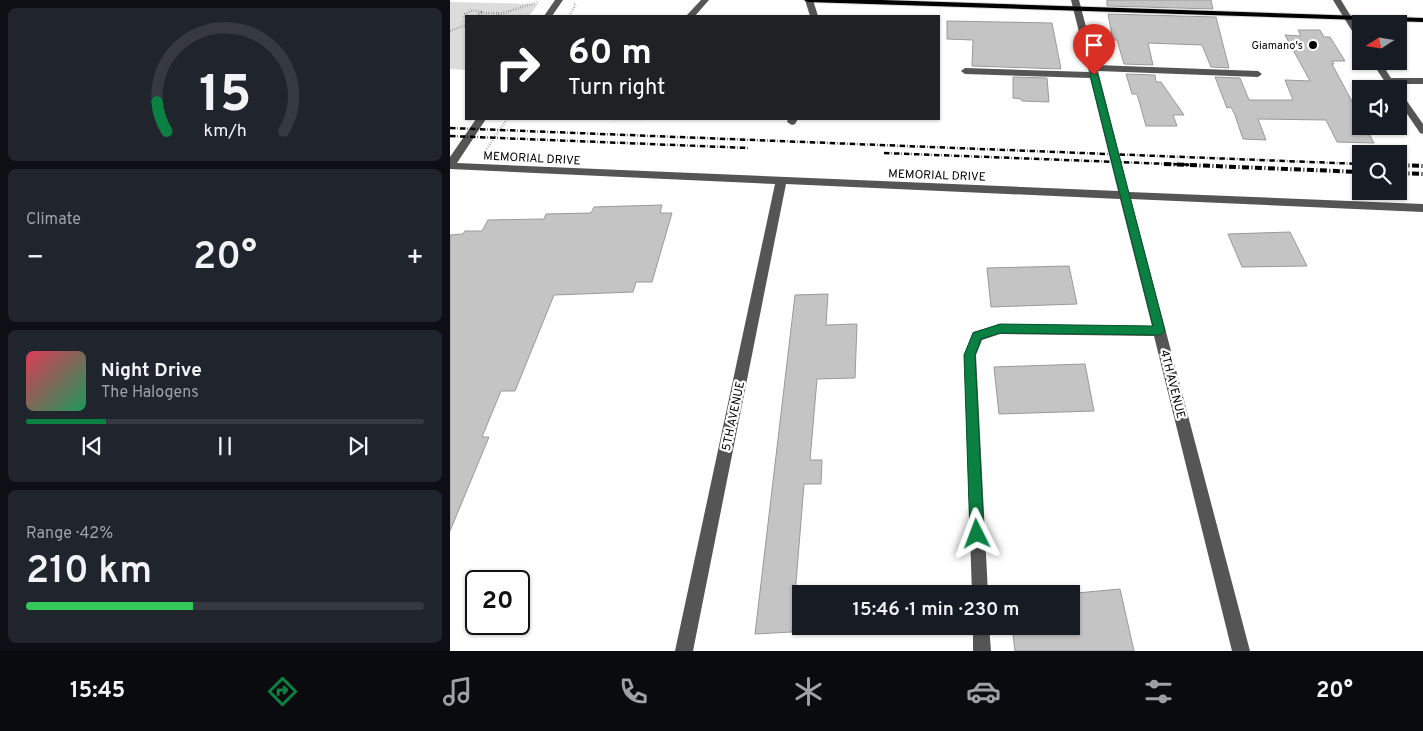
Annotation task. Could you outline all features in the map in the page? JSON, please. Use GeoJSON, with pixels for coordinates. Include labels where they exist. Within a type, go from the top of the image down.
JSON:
{"type":"FeatureCollection","features":[{"type":"Feature","properties":{"kind":"main road"},"geometry":{"type":"LineString","coordinates":[[809,0],[1076,4],[1423,20]]}},
{"type":"Feature","properties":{"kind":"street"},"geometry":{"type":"LineString","coordinates":[[549,15],[559,0]]}},
{"type":"Feature","properties":{"kind":"street"},"geometry":{"type":"LineString","coordinates":[[691,15],[705,0]]}},
{"type":"Feature","properties":{"kind":"street"},"geometry":{"type":"LineString","coordinates":[[809,0],[814,15]]}},
{"type":"Feature","properties":{"kind":"street"},"geometry":{"type":"LineString","coordinates":[[1337,0],[1352,26]]}},
{"type":"Feature","properties":{"kind":"street","name":"4TH AVENUE"},"geometry":{"type":"LineString","coordinates":[[1076,4],[1241,651]]}},
{"type":"Feature","properties":{"kind":"street"},"geometry":{"type":"LineString","coordinates":[[965,71],[1258,74]]}},
{"type":"Feature","properties":{"kind":"street"},"geometry":{"type":"LineString","coordinates":[[1407,83],[1423,81]]}},
{"type":"Feature","properties":{"kind":"street"},"geometry":{"type":"LineString","coordinates":[[1407,108],[1423,131]]}},
{"type":"Feature","properties":{"kind":"street"},"geometry":{"type":"LineString","coordinates":[[450,166],[480,120]]}},
{"type":"Feature","properties":{"kind":"street","name":"MEMORIAL DRIVE"},"geometry":{"type":"LineString","coordinates":[[450,166],[1423,208]]}},
{"type":"Feature","properties":{"kind":"street","name":"5TH AVENUE"},"geometry":{"type":"LineString","coordinates":[[684,651],[781,181]]}},
{"type":"Feature","properties":{"kind":"street"},"geometry":{"type":"LineString","coordinates":[[980,585],[970,355],[977,336],[1000,329],[1160,331]]}},
{"type":"Feature","properties":{"kind":"street"},"geometry":{"type":"LineString","coordinates":[[981,635],[982,651]]}},
{"type":"Feature","properties":{"kind":"path"},"geometry":{"type":"LineString","coordinates":[[497,15],[538,2]]}},
{"type":"Feature","properties":{"kind":"path"},"geometry":{"type":"LineString","coordinates":[[465,16],[464,15],[471,11],[478,10],[481,13],[507,12]]}},
{"type":"Feature","properties":{"kind":"path"},"geometry":{"type":"LineString","coordinates":[[450,31],[465,25]]}},
{"type":"Feature","properties":{"kind":"path"},"geometry":{"type":"LineString","coordinates":[[482,156],[506,120]]}},
{"type":"Feature","properties":{"kind":"shaded area"},"geometry":{"type":"Polygon","coordinates":[[[450,2],[538,4],[530,15],[465,15],[465,70],[450,69],[450,2]]]}},
{"type":"Feature","properties":{"kind":"building"},"geometry":{"type":"Polygon","coordinates":[[[1107,0],[1211,0],[1213,9],[1107,6],[1107,0]]]}},
{"type":"Feature","properties":{"kind":"building"},"geometry":{"type":"Polygon","coordinates":[[[1108,14],[1216,17],[1229,68],[1211,67],[1202,45],[1148,43],[1153,65],[1124,64],[1117,40],[1113,40],[1108,14]]]}},
{"type":"Feature","properties":{"kind":"building"},"geometry":{"type":"Polygon","coordinates":[[[947,21],[1052,23],[1061,69],[972,66],[973,40],[947,39],[947,21]]]}},
{"type":"Feature","properties":{"kind":"building"},"geometry":{"type":"Polygon","coordinates":[[[1298,30],[1320,30],[1324,37],[1330,37],[1345,61],[1332,61],[1334,64],[1332,64],[1352,101],[1352,135],[1370,135],[1374,143],[1337,142],[1326,120],[1258,119],[1266,140],[1243,139],[1235,115],[1231,107],[1227,108],[1215,77],[1240,78],[1249,100],[1293,100],[1285,80],[1310,81],[1285,35],[1301,36],[1298,30]]]}},
{"type":"Feature","properties":{"kind":"building"},"geometry":{"type":"Polygon","coordinates":[[[1126,74],[1155,75],[1156,82],[1161,82],[1184,115],[1173,115],[1177,126],[1146,126],[1137,94],[1132,94],[1126,74]]]}},
{"type":"Feature","properties":{"kind":"building"},"geometry":{"type":"Polygon","coordinates":[[[1013,77],[1047,78],[1049,102],[1022,101],[1021,99],[1013,98],[1013,77]]]}},
{"type":"Feature","properties":{"kind":"building"},"geometry":{"type":"Polygon","coordinates":[[[662,205],[660,213],[672,213],[652,282],[636,282],[633,292],[554,295],[515,391],[501,391],[482,437],[489,437],[450,531],[450,235],[463,234],[465,231],[482,231],[488,220],[544,219],[546,214],[591,213],[594,207],[662,205]]]}},
{"type":"Feature","properties":{"kind":"building"},"geometry":{"type":"Polygon","coordinates":[[[1290,232],[1307,266],[1242,267],[1228,234],[1290,232]]]}},
{"type":"Feature","properties":{"kind":"building"},"geometry":{"type":"Polygon","coordinates":[[[1069,266],[1077,304],[991,307],[987,268],[1069,266]]]}},
{"type":"Feature","properties":{"kind":"building"},"geometry":{"type":"Polygon","coordinates":[[[828,294],[826,325],[857,324],[855,378],[817,379],[810,460],[822,460],[821,484],[804,484],[796,585],[792,585],[792,632],[755,634],[795,295],[828,294]]]}},
{"type":"Feature","properties":{"kind":"building"},"geometry":{"type":"Polygon","coordinates":[[[1085,364],[1094,411],[999,414],[994,367],[1085,364]]]}},
{"type":"Feature","properties":{"kind":"building"},"geometry":{"type":"Polygon","coordinates":[[[1120,589],[1134,651],[1015,651],[1013,635],[1080,635],[1080,593],[1120,589]]]}},
{"type":"Feature","properties":{"kind":"railway"},"geometry":{"type":"LineString","coordinates":[[450,128],[1352,164]]}},
{"type":"Feature","properties":{"kind":"railway"},"geometry":{"type":"LineString","coordinates":[[450,136],[749,148]]}},
{"type":"Feature","properties":{"kind":"railway"},"geometry":{"type":"LineString","coordinates":[[884,153],[1196,165]]}},
{"type":"Feature","properties":{"kind":"railway"},"geometry":{"type":"LineString","coordinates":[[1164,164],[1352,172]]}},
{"type":"Feature","properties":{"kind":"railway"},"geometry":{"type":"LineString","coordinates":[[1409,165],[1399,165],[1423,166]]}},
{"type":"Feature","properties":{"kind":"railway"},"geometry":{"type":"LineString","coordinates":[[1407,173],[1423,174]]}},
{"type":"Feature","properties":{"kind":"place","name":"Giamano's"},"geometry":{"type":"Point","coordinates":[1313,45]}},
{"type":"Feature","properties":{"kind":"route"},"geometry":{"type":"LineString","coordinates":[[977,534],[970,355],[977,336],[1000,329],[1160,331],[1094,75]]}}]}
